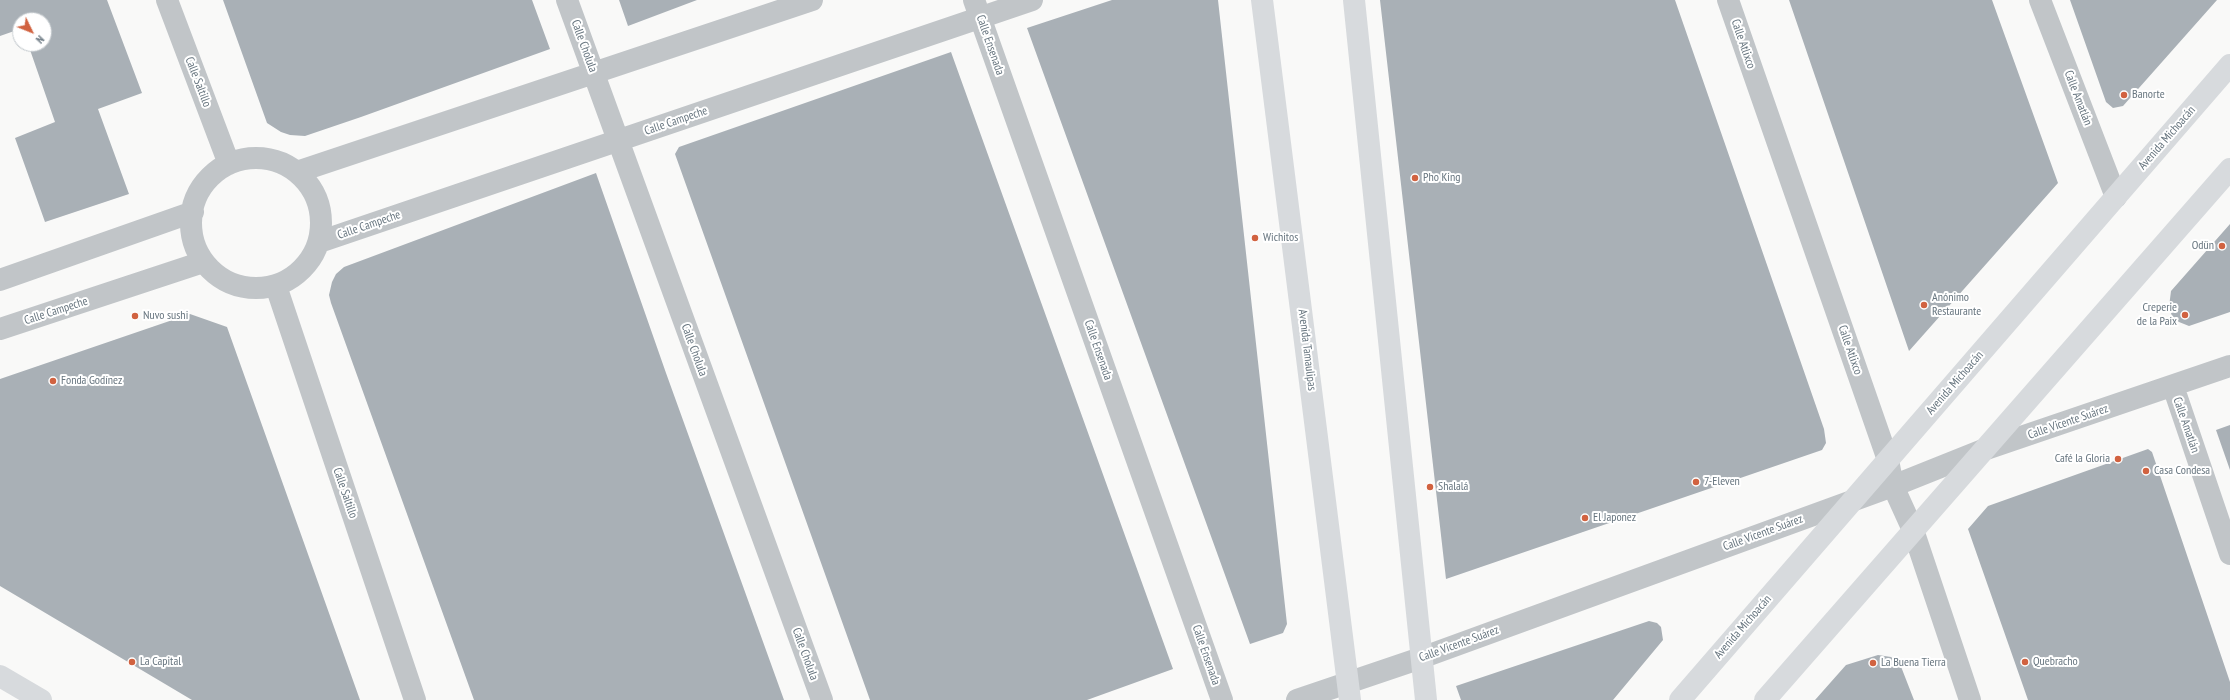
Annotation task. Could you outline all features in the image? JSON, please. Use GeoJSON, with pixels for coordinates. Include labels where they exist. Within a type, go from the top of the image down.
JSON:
{"type":"FeatureCollection","features":[{"type":"Feature","properties":{"kind":"street","name":"Calle Saltillo"},"geometry":{"type":"LineString","coordinates":[[167,0],[229,164]]}},
{"type":"Feature","properties":{"kind":"street","name":"Calle Cholula"},"geometry":{"type":"LineString","coordinates":[[567,0],[822,700]]}},
{"type":"Feature","properties":{"kind":"street"},"geometry":{"type":"LineString","coordinates":[[297,172],[812,0]]}},
{"type":"Feature","properties":{"kind":"street","name":"Calle Campeche"},"geometry":{"type":"LineString","coordinates":[[319,242],[618,141],[978,9],[1032,0]]}},
{"type":"Feature","properties":{"kind":"street","name":"Avenida Tamaulipas"},"geometry":{"type":"LineString","coordinates":[[1262,0],[1350,692]]}},
{"type":"Feature","properties":{"kind":"street"},"geometry":{"type":"LineString","coordinates":[[1354,0],[1426,700]]}},
{"type":"Feature","properties":{"kind":"street","name":"Calle Atlixco"},"geometry":{"type":"LineString","coordinates":[[1728,0],[1888,460],[1893,486],[1913,530],[1970,700]]}},
{"type":"Feature","properties":{"kind":"street","name":"Calle Amatlán"},"geometry":{"type":"LineString","coordinates":[[2040,0],[2116,197]]}},
{"type":"Feature","properties":{"kind":"street","name":"Calle Ensenada"},"geometry":{"type":"LineString","coordinates":[[978,9],[1222,700]]}},
{"type":"Feature","properties":{"kind":"street","name":"Avenida Michoacán"},"geometry":{"type":"LineString","coordinates":[[1680,700],[2230,65]]}},
{"type":"Feature","properties":{"kind":"street"},"geometry":{"type":"LineString","coordinates":[[246,159],[264,159],[282,163],[297,172],[310,186],[319,204],[322,222],[319,242],[309,261],[294,276],[276,286],[256,288],[236,285],[218,276],[203,262],[196,246],[192,229],[193,212],[199,193],[212,176],[229,164],[246,159]]}},
{"type":"Feature","properties":{"kind":"street"},"geometry":{"type":"LineString","coordinates":[[1765,700],[2230,169]]}},
{"type":"Feature","properties":{"kind":"street"},"geometry":{"type":"LineString","coordinates":[[0,280],[193,212]]}},
{"type":"Feature","properties":{"kind":"street","name":"Calle Campeche"},"geometry":{"type":"LineString","coordinates":[[0,329],[203,262]]}},
{"type":"Feature","properties":{"kind":"street","name":"Calle Saltillo"},"geometry":{"type":"LineString","coordinates":[[276,286],[415,700]]}},
{"type":"Feature","properties":{"kind":"street","name":"Calle Vicente Suárez"},"geometry":{"type":"LineString","coordinates":[[1297,700],[1350,692],[1421,658],[1893,486],[1983,450],[2230,366]]}},
{"type":"Feature","properties":{"kind":"street","name":"Calle Amatlán"},"geometry":{"type":"LineString","coordinates":[[2173,386],[2230,554]]}},
{"type":"Feature","properties":{"kind":"street"},"geometry":{"type":"LineString","coordinates":[[0,676],[41,700]]}},
{"type":"Feature","properties":{"kind":"building"},"geometry":{"type":"Polygon","coordinates":[[[0,0],[107,0],[142,93],[98,109],[129,194],[45,222],[15,138],[55,122],[31,52],[52,52],[52,12],[12,12],[12,32],[0,36],[0,0]]]}},
{"type":"Feature","properties":{"kind":"building"},"geometry":{"type":"Polygon","coordinates":[[[223,0],[532,0],[550,49],[305,136],[290,135],[281,132],[267,123],[223,0]]]}},
{"type":"Feature","properties":{"kind":"building"},"geometry":{"type":"Polygon","coordinates":[[[619,0],[697,0],[628,26],[619,0]]]}},
{"type":"Feature","properties":{"kind":"building"},"geometry":{"type":"Polygon","coordinates":[[[1112,0],[1218,0],[1287,624],[1283,633],[1250,644],[1027,28],[1112,0]]]}},
{"type":"Feature","properties":{"kind":"building"},"geometry":{"type":"Polygon","coordinates":[[[1380,0],[1675,0],[1824,429],[1826,443],[1822,450],[1446,579],[1380,0]]]}},
{"type":"Feature","properties":{"kind":"building"},"geometry":{"type":"Polygon","coordinates":[[[1789,0],[1992,0],[2058,183],[1909,351],[1789,0]]]}},
{"type":"Feature","properties":{"kind":"building"},"geometry":{"type":"Polygon","coordinates":[[[2070,0],[2217,0],[2123,106],[2113,108],[2106,102],[2070,0]]]}},
{"type":"Feature","properties":{"kind":"building"},"geometry":{"type":"Polygon","coordinates":[[[951,52],[1173,669],[1087,700],[870,700],[675,154],[679,147],[951,52]]]}},
{"type":"Feature","properties":{"kind":"building"},"geometry":{"type":"Polygon","coordinates":[[[596,173],[666,373],[784,700],[474,700],[331,303],[329,295],[332,282],[336,274],[344,267],[596,173]]]}},
{"type":"Feature","properties":{"kind":"building"},"geometry":{"type":"Polygon","coordinates":[[[2230,224],[2230,312],[2189,326],[2179,322],[2172,316],[2169,307],[2171,291],[2230,224]]]}},
{"type":"Feature","properties":{"kind":"building"},"geometry":{"type":"Polygon","coordinates":[[[190,314],[227,327],[360,700],[192,700],[0,586],[0,379],[190,314]]]}},
{"type":"Feature","properties":{"kind":"building"},"geometry":{"type":"Polygon","coordinates":[[[2230,425],[2230,470],[2216,430],[2230,425]]]}},
{"type":"Feature","properties":{"kind":"building"},"geometry":{"type":"Polygon","coordinates":[[[2148,449],[2152,452],[2230,682],[2230,700],[2028,700],[1968,529],[1988,506],[2148,449]]]}},
{"type":"Feature","properties":{"kind":"building"},"geometry":{"type":"Polygon","coordinates":[[[1649,621],[1657,623],[1661,627],[1663,640],[1613,700],[1461,700],[1456,686],[1649,621]]]}},
{"type":"Feature","properties":{"kind":"building"},"geometry":{"type":"Polygon","coordinates":[[[1878,655],[1891,657],[1900,664],[1914,700],[1815,700],[1846,665],[1878,655]]]}},
{"type":"Feature","properties":{"kind":"place","name":"Banorte"},"geometry":{"type":"Point","coordinates":[2124,95]}},
{"type":"Feature","properties":{"kind":"place","name":"Pho King"},"geometry":{"type":"Point","coordinates":[1415,178]}},
{"type":"Feature","properties":{"kind":"place","name":"Wichitos"},"geometry":{"type":"Point","coordinates":[1255,238]}},
{"type":"Feature","properties":{"kind":"place","name":"Odün"},"geometry":{"type":"Point","coordinates":[2222,246]}},
{"type":"Feature","properties":{"kind":"place","name":"Anónimo Restaurante"},"geometry":{"type":"Point","coordinates":[1924,305]}},
{"type":"Feature","properties":{"kind":"place","name":"Creperie de la Paix"},"geometry":{"type":"Point","coordinates":[2185,315]}},
{"type":"Feature","properties":{"kind":"place","name":"Nuvo sushi"},"geometry":{"type":"Point","coordinates":[135,316]}},
{"type":"Feature","properties":{"kind":"place","name":"Fonda Godínez"},"geometry":{"type":"Point","coordinates":[53,381]}},
{"type":"Feature","properties":{"kind":"place","name":"Café la Gloria"},"geometry":{"type":"Point","coordinates":[2118,459]}},
{"type":"Feature","properties":{"kind":"place","name":"Casa Condesa"},"geometry":{"type":"Point","coordinates":[2146,471]}},
{"type":"Feature","properties":{"kind":"place","name":"7-Eleven"},"geometry":{"type":"Point","coordinates":[1696,482]}},
{"type":"Feature","properties":{"kind":"place","name":"Shalalá"},"geometry":{"type":"Point","coordinates":[1430,487]}},
{"type":"Feature","properties":{"kind":"place","name":"El Japonez"},"geometry":{"type":"Point","coordinates":[1585,518]}},
{"type":"Feature","properties":{"kind":"place","name":"La Capital"},"geometry":{"type":"Point","coordinates":[132,662]}},
{"type":"Feature","properties":{"kind":"place","name":"Quebracho"},"geometry":{"type":"Point","coordinates":[2025,662]}},
{"type":"Feature","properties":{"kind":"place","name":"La Buena Tierra"},"geometry":{"type":"Point","coordinates":[1873,663]}}]}
